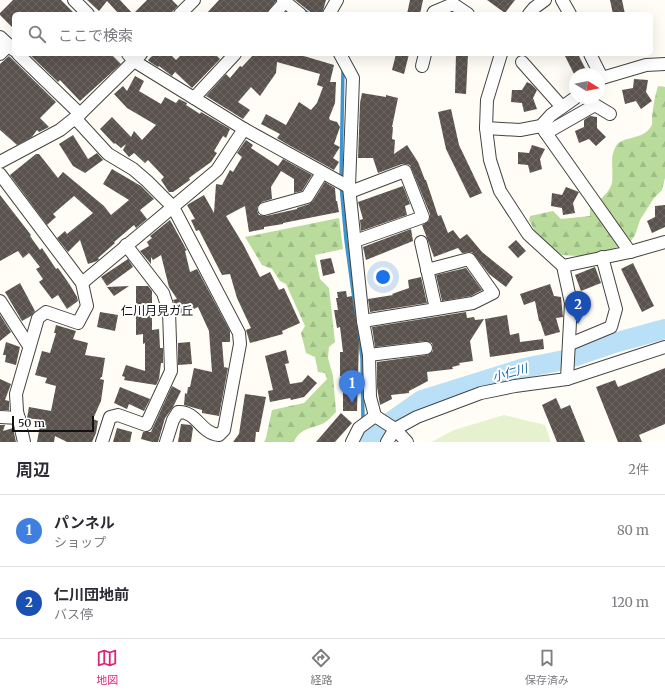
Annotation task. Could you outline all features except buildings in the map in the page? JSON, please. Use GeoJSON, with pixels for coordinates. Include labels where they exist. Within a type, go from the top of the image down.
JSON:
{"type":"FeatureCollection","features":[{"type":"Feature","properties":{"kind":"street"},"geometry":{"type":"LineString","coordinates":[[74,0],[86,12]]}},
{"type":"Feature","properties":{"kind":"street"},"geometry":{"type":"LineString","coordinates":[[330,12],[337,0]]}},
{"type":"Feature","properties":{"kind":"street"},"geometry":{"type":"LineString","coordinates":[[531,12],[545,0]]}},
{"type":"Feature","properties":{"kind":"street"},"geometry":{"type":"LineString","coordinates":[[562,0],[569,12]]}},
{"type":"Feature","properties":{"kind":"street"},"geometry":{"type":"LineString","coordinates":[[276,12],[284,1],[298,12]]}},
{"type":"Feature","properties":{"kind":"street"},"geometry":{"type":"LineString","coordinates":[[182,12],[189,2]]}},
{"type":"Feature","properties":{"kind":"street"},"geometry":{"type":"LineString","coordinates":[[434,12],[455,2],[466,12]]}},
{"type":"Feature","properties":{"kind":"street"},"geometry":{"type":"LineString","coordinates":[[0,37],[12,48],[0,54]]}},
{"type":"Feature","properties":{"kind":"street"},"geometry":{"type":"LineString","coordinates":[[20,56],[78,116],[108,154],[133,169],[148,181],[172,207],[239,333],[240,344],[224,430],[219,435],[213,434],[204,429],[192,415],[185,412],[178,412],[173,420],[166,442]]}},
{"type":"Feature","properties":{"kind":"street"},"geometry":{"type":"LineString","coordinates":[[0,162],[60,130],[78,116],[134,56],[194,98],[244,129],[322,172],[349,189]]}},
{"type":"Feature","properties":{"kind":"street"},"geometry":{"type":"LineString","coordinates":[[194,98],[233,56]]}},
{"type":"Feature","properties":{"kind":"street"},"geometry":{"type":"LineString","coordinates":[[341,56],[352,78],[349,189],[363,321],[369,355],[370,397],[375,418],[394,428],[407,442]]}},
{"type":"Feature","properties":{"kind":"street"},"geometry":{"type":"LineString","coordinates":[[500,56],[487,100],[486,128],[490,160],[500,191],[528,234],[562,266],[571,304],[567,375]]}},
{"type":"Feature","properties":{"kind":"street"},"geometry":{"type":"LineString","coordinates":[[591,56],[596,68]]}},
{"type":"Feature","properties":{"kind":"street"},"geometry":{"type":"LineString","coordinates":[[522,62],[562,106]]}},
{"type":"Feature","properties":{"kind":"street"},"geometry":{"type":"LineString","coordinates":[[605,78],[646,65],[665,64]]}},
{"type":"Feature","properties":{"kind":"street"},"geometry":{"type":"LineString","coordinates":[[544,129],[551,115],[569,102]]}},
{"type":"Feature","properties":{"kind":"street"},"geometry":{"type":"LineString","coordinates":[[486,128],[520,130],[544,129],[595,105],[610,114]]}},
{"type":"Feature","properties":{"kind":"street"},"geometry":{"type":"LineString","coordinates":[[82,283],[217,170],[244,129]]}},
{"type":"Feature","properties":{"kind":"street"},"geometry":{"type":"LineString","coordinates":[[544,129],[630,252]]}},
{"type":"Feature","properties":{"kind":"street"},"geometry":{"type":"LineString","coordinates":[[349,189],[405,171],[423,216],[355,242]]}},
{"type":"Feature","properties":{"kind":"street"},"geometry":{"type":"LineString","coordinates":[[264,208],[307,197],[322,172]]}},
{"type":"Feature","properties":{"kind":"street"},"geometry":{"type":"LineString","coordinates":[[0,174],[82,283],[87,306],[78,323],[46,312],[38,318],[16,394],[24,442]]}},
{"type":"Feature","properties":{"kind":"street"},"geometry":{"type":"LineString","coordinates":[[421,242],[436,309]]}},
{"type":"Feature","properties":{"kind":"street"},"geometry":{"type":"LineString","coordinates":[[562,266],[630,252],[665,242]]}},
{"type":"Feature","properties":{"kind":"street"},"geometry":{"type":"LineString","coordinates":[[102,442],[110,417],[118,415],[146,425],[171,371],[169,311],[163,293],[126,245]]}},
{"type":"Feature","properties":{"kind":"street"},"geometry":{"type":"LineString","coordinates":[[569,349],[611,327],[616,309],[602,257]]}},
{"type":"Feature","properties":{"kind":"street"},"geometry":{"type":"LineString","coordinates":[[363,321],[473,303],[493,293],[469,259],[427,270]]}},
{"type":"Feature","properties":{"kind":"street"},"geometry":{"type":"LineString","coordinates":[[0,301],[29,346]]}},
{"type":"Feature","properties":{"kind":"street"},"geometry":{"type":"LineString","coordinates":[[387,442],[394,428],[417,417],[481,393],[567,375],[665,347]]}},
{"type":"Feature","properties":{"kind":"street"},"geometry":{"type":"LineString","coordinates":[[369,355],[426,348]]}},
{"type":"Feature","properties":{"kind":"street"},"geometry":{"type":"LineString","coordinates":[[0,417],[19,418]]}},
{"type":"Feature","properties":{"kind":"street"},"geometry":{"type":"LineString","coordinates":[[352,442],[359,428],[375,418]]}},
{"type":"Feature","properties":{"kind":"green space"},"geometry":{"type":"Polygon","coordinates":[[[658,86],[665,87],[665,178],[662,190],[654,198],[640,220],[635,235],[631,241],[594,257],[562,255],[549,247],[538,237],[529,220],[530,216],[553,211],[561,219],[590,216],[590,208],[603,197],[611,186],[613,155],[616,146],[623,141],[646,132],[651,127],[658,86]]]}},
{"type":"Feature","properties":{"kind":"green space"},"geometry":{"type":"Polygon","coordinates":[[[339,218],[343,249],[315,255],[320,279],[329,288],[335,342],[329,347],[328,358],[333,376],[336,412],[324,423],[302,431],[296,437],[294,442],[264,442],[272,410],[304,403],[327,379],[325,373],[318,372],[315,357],[306,353],[301,333],[305,326],[286,284],[280,281],[272,269],[262,265],[245,237],[339,218]]]}},
{"type":"Feature","properties":{"kind":"green space"},"geometry":{"type":"Polygon","coordinates":[[[504,415],[545,425],[551,442],[431,442],[454,430],[504,415]]]}},
{"type":"Feature","properties":{"kind":"waterway"},"geometry":{"type":"LineString","coordinates":[[341,179],[343,67]]}},
{"type":"Feature","properties":{"kind":"waterway"},"geometry":{"type":"LineString","coordinates":[[341,185],[346,240],[362,358],[363,421]]}},
{"type":"Feature","properties":{"kind":"waterway","name":"小仁川"},"geometry":{"type":"LineString","coordinates":[[369,442],[376,432],[422,400],[524,368],[564,360],[614,343],[665,329]]}},
{"type":"Feature","properties":{"kind":"waterway"},"geometry":{"type":"LineString","coordinates":[[363,428],[365,442]]}},
{"type":"Feature","properties":{"kind":"place","name":"仁川団地前"},"geometry":{"type":"Point","coordinates":[578,324]}},
{"type":"Feature","properties":{"kind":"place","name":"パンネル"},"geometry":{"type":"Point","coordinates":[352,403]}},
{"type":"Feature","properties":{"kind":"district","name":"仁川月見ガ丘"},"geometry":{"type":"Point","coordinates":[157,311]}}]}
